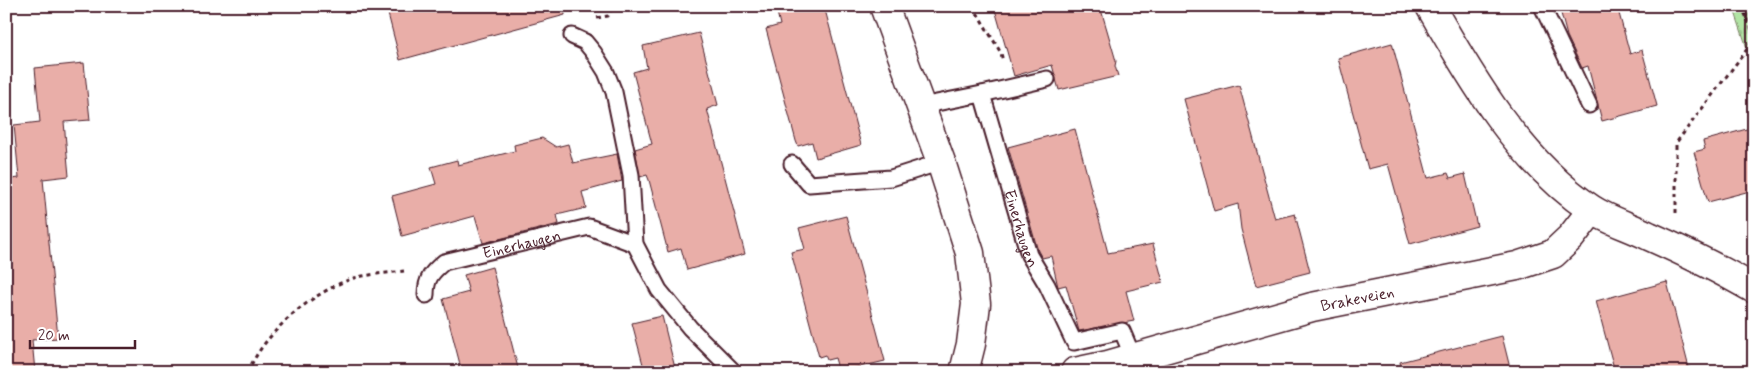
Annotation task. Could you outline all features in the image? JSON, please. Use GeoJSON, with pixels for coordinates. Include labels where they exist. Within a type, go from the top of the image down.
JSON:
{"type":"FeatureCollection","features":[{"type":"Feature","properties":{"kind":"street"},"geometry":{"type":"LineString","coordinates":[[884,6],[941,162],[970,253],[976,304],[971,344],[964,372]]}},
{"type":"Feature","properties":{"kind":"street"},"geometry":{"type":"LineString","coordinates":[[1430,6],[1469,74],[1522,146],[1559,183],[1592,210],[1670,245],[1754,289]]}},
{"type":"Feature","properties":{"kind":"street","name":"Brakeveien"},"geometry":{"type":"LineString","coordinates":[[1075,372],[1108,365],[1312,307],[1517,266],[1553,254],[1571,237],[1592,210]]}},
{"type":"Feature","properties":{"kind":"lane"},"geometry":{"type":"LineString","coordinates":[[1542,6],[1589,105]]}},
{"type":"Feature","properties":{"kind":"lane"},"geometry":{"type":"LineString","coordinates":[[572,36],[584,42],[594,53],[606,72],[614,92],[631,175],[635,244],[659,290],[690,328],[734,372]]}},
{"type":"Feature","properties":{"kind":"lane"},"geometry":{"type":"LineString","coordinates":[[921,106],[982,94],[1047,78]]}},
{"type":"Feature","properties":{"kind":"lane","name":"Einerhaugen"},"geometry":{"type":"LineString","coordinates":[[982,94],[1029,255],[1047,285],[1074,342],[1122,331],[1133,357]]}},
{"type":"Feature","properties":{"kind":"lane"},"geometry":{"type":"LineString","coordinates":[[792,164],[809,184],[891,178],[941,162]]}},
{"type":"Feature","properties":{"kind":"lane","name":"Einerhaugen"},"geometry":{"type":"LineString","coordinates":[[431,273],[444,262],[588,227],[635,244]]}},
{"type":"Feature","properties":{"kind":"lane"},"geometry":{"type":"LineString","coordinates":[[426,295],[426,283],[431,273]]}},
{"type":"Feature","properties":{"kind":"path"},"geometry":{"type":"LineString","coordinates":[[592,19],[608,16],[613,6]]}},
{"type":"Feature","properties":{"kind":"path"},"geometry":{"type":"LineString","coordinates":[[973,6],[1000,53],[1009,87]]}},
{"type":"Feature","properties":{"kind":"path"},"geometry":{"type":"LineString","coordinates":[[1670,245],[1676,226],[1676,143],[1754,39],[1741,6]]}},
{"type":"Feature","properties":{"kind":"path"},"geometry":{"type":"LineString","coordinates":[[1747,18],[1754,16]]}},
{"type":"Feature","properties":{"kind":"path"},"geometry":{"type":"LineString","coordinates":[[248,372],[255,355],[297,310],[334,286],[356,278],[413,269],[431,273]]}},
{"type":"Feature","properties":{"kind":"green space"},"geometry":{"type":"Polygon","coordinates":[[[1733,6],[1754,6],[1754,52],[1749,54],[1733,6]]]}},
{"type":"Feature","properties":{"kind":"building"},"geometry":{"type":"Polygon","coordinates":[[[386,6],[564,6],[565,15],[400,60],[386,6]]]}},
{"type":"Feature","properties":{"kind":"building"},"geometry":{"type":"Polygon","coordinates":[[[798,6],[824,6],[861,145],[816,158],[812,142],[798,146],[796,141],[766,29],[780,25],[777,12],[798,6]]]}},
{"type":"Feature","properties":{"kind":"building"},"geometry":{"type":"Polygon","coordinates":[[[994,6],[1100,6],[1116,61],[1115,66],[1118,76],[1059,90],[1052,65],[1014,76],[994,6]]]}},
{"type":"Feature","properties":{"kind":"building"},"geometry":{"type":"Polygon","coordinates":[[[1559,6],[1617,6],[1630,54],[1642,50],[1657,106],[1602,121],[1588,66],[1582,68],[1567,36],[1559,6]]]}},
{"type":"Feature","properties":{"kind":"building"},"geometry":{"type":"Polygon","coordinates":[[[699,33],[718,105],[707,109],[745,254],[687,270],[681,248],[668,252],[649,180],[647,175],[640,177],[635,149],[652,144],[633,72],[647,68],[643,46],[699,33]]]}},
{"type":"Feature","properties":{"kind":"building"},"geometry":{"type":"Polygon","coordinates":[[[1392,43],[1428,178],[1448,173],[1450,178],[1465,174],[1477,226],[1410,244],[1388,164],[1368,169],[1338,58],[1392,43]]]}},
{"type":"Feature","properties":{"kind":"building"},"geometry":{"type":"Polygon","coordinates":[[[84,63],[90,120],[64,122],[69,176],[43,179],[58,338],[32,340],[35,372],[6,372],[6,180],[19,178],[14,125],[40,122],[35,68],[84,63]]]}},
{"type":"Feature","properties":{"kind":"building"},"geometry":{"type":"Polygon","coordinates":[[[1239,85],[1275,219],[1295,214],[1310,272],[1256,286],[1241,229],[1238,204],[1214,211],[1184,99],[1239,85]]]}},
{"type":"Feature","properties":{"kind":"building"},"geometry":{"type":"Polygon","coordinates":[[[1754,127],[1754,190],[1708,202],[1694,152],[1705,149],[1703,141],[1754,127]]]}},
{"type":"Feature","properties":{"kind":"building"},"geometry":{"type":"Polygon","coordinates":[[[1075,129],[1108,253],[1153,244],[1163,282],[1126,291],[1134,321],[1079,331],[1066,285],[1058,287],[1051,256],[1042,258],[1038,251],[1008,147],[1075,129]]]}},
{"type":"Feature","properties":{"kind":"building"},"geometry":{"type":"Polygon","coordinates":[[[542,138],[556,147],[568,144],[573,163],[617,154],[622,181],[582,192],[586,208],[557,215],[559,224],[483,243],[475,216],[402,236],[392,196],[436,184],[431,167],[457,160],[458,165],[515,151],[514,145],[542,138]]]}},
{"type":"Feature","properties":{"kind":"building"},"geometry":{"type":"Polygon","coordinates":[[[846,216],[885,361],[839,372],[835,358],[827,360],[825,355],[819,357],[791,252],[805,249],[799,228],[846,216]]]}},
{"type":"Feature","properties":{"kind":"building"},"geometry":{"type":"Polygon","coordinates":[[[492,267],[519,372],[462,372],[443,299],[469,292],[464,275],[492,267]]]}},
{"type":"Feature","properties":{"kind":"building"},"geometry":{"type":"Polygon","coordinates":[[[1667,282],[1690,372],[1615,372],[1596,301],[1667,282]]]}},
{"type":"Feature","properties":{"kind":"building"},"geometry":{"type":"Polygon","coordinates":[[[662,316],[676,372],[645,372],[632,323],[662,316]]]}},
{"type":"Feature","properties":{"kind":"building"},"geometry":{"type":"Polygon","coordinates":[[[1502,336],[1511,372],[1402,372],[1400,362],[1502,336]]]}}]}
